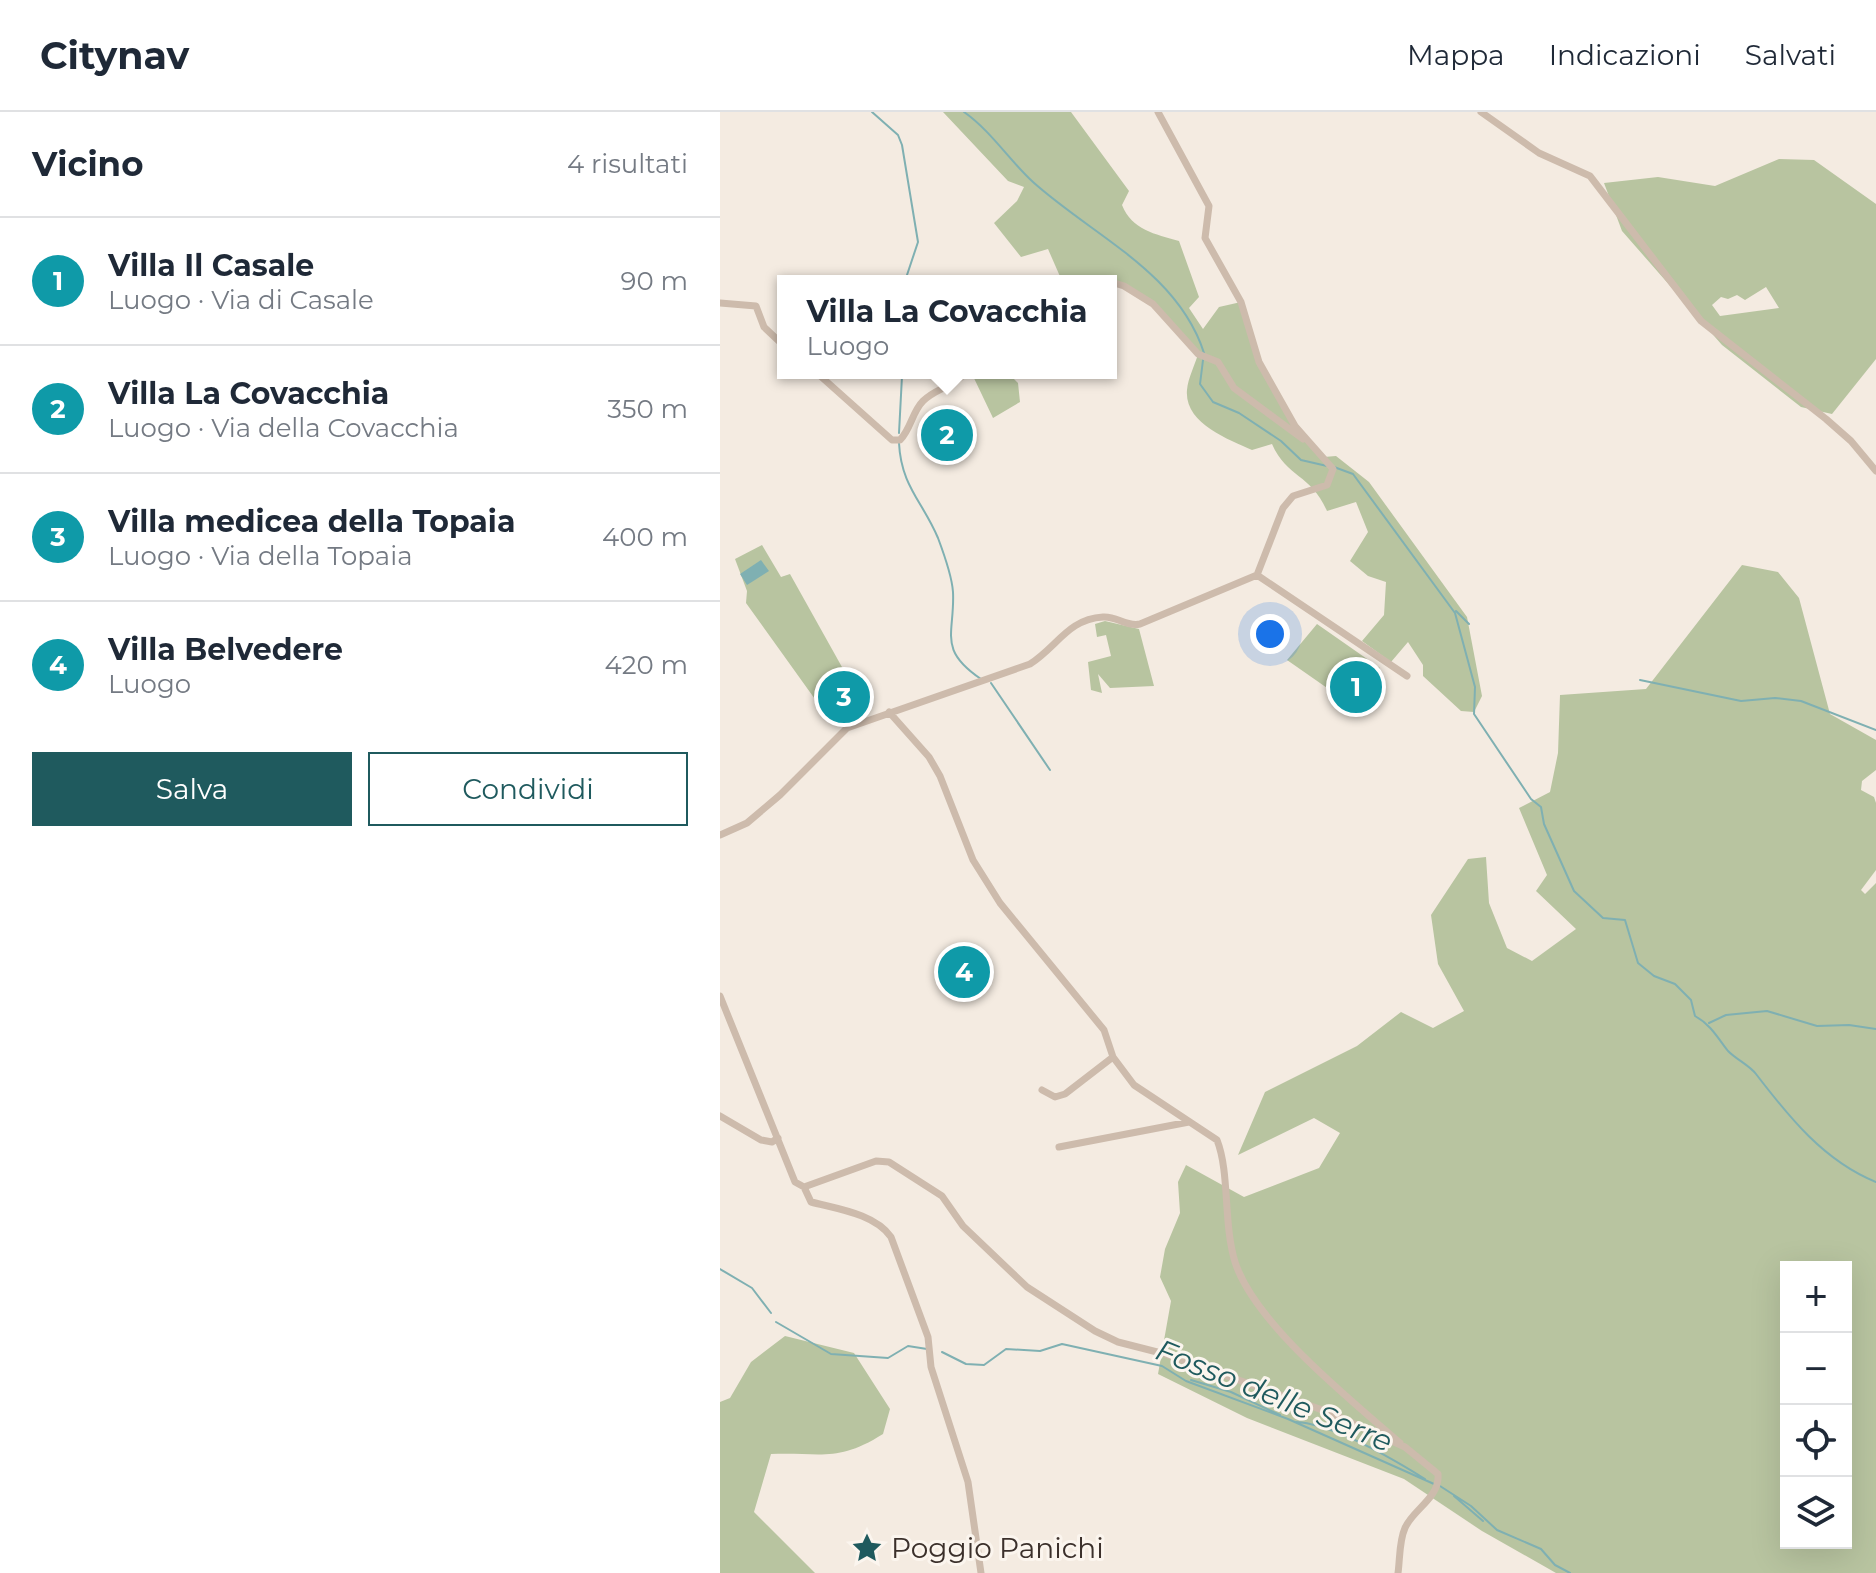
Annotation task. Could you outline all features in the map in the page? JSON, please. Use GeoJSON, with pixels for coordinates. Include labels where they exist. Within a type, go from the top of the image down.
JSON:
{"type":"FeatureCollection","features":[{"type":"Feature","properties":{"kind":"street"},"geometry":{"type":"LineString","coordinates":[[720,835],[747,823],[769,805],[847,728],[1030,664],[1042,657],[1064,631],[1079,622],[1106,616],[1131,626],[1140,624],[1257,575],[1283,508],[1293,496],[1331,481],[1333,469],[1295,426],[1259,362],[1241,302],[1205,238],[1209,206],[1158,112]]}},
{"type":"Feature","properties":{"kind":"street"},"geometry":{"type":"LineString","coordinates":[[1481,112],[1539,153],[1590,176],[1701,321],[1826,419],[1851,441],[1876,471]]}},
{"type":"Feature","properties":{"kind":"street"},"geometry":{"type":"LineString","coordinates":[[1117,284],[1153,304],[1205,357],[1218,362],[1234,388],[1315,446]]}},
{"type":"Feature","properties":{"kind":"street"},"geometry":{"type":"LineString","coordinates":[[720,303],[756,306],[764,327],[777,339]]}},
{"type":"Feature","properties":{"kind":"street"},"geometry":{"type":"LineString","coordinates":[[824,379],[892,440],[900,440],[924,400],[934,393],[950,389],[959,379]]}},
{"type":"Feature","properties":{"kind":"street"},"geometry":{"type":"LineString","coordinates":[[1257,575],[1407,676]]}},
{"type":"Feature","properties":{"kind":"street"},"geometry":{"type":"LineString","coordinates":[[889,712],[929,757],[940,776],[973,860],[1000,903],[1104,1030],[1113,1057],[1134,1085],[1217,1140],[1221,1150],[1229,1240],[1248,1288],[1281,1332],[1405,1447],[1436,1471],[1437,1485],[1406,1525],[1398,1573]]}},
{"type":"Feature","properties":{"kind":"street"},"geometry":{"type":"LineString","coordinates":[[720,996],[795,1182],[804,1187],[811,1202],[873,1220],[883,1226],[891,1237],[928,1337],[931,1367],[968,1482],[981,1573]]}},
{"type":"Feature","properties":{"kind":"street"},"geometry":{"type":"LineString","coordinates":[[1042,1090],[1055,1097],[1065,1094],[1113,1057]]}},
{"type":"Feature","properties":{"kind":"street"},"geometry":{"type":"LineString","coordinates":[[720,1116],[761,1140],[772,1142],[778,1138]]}},
{"type":"Feature","properties":{"kind":"street"},"geometry":{"type":"LineString","coordinates":[[1059,1147],[1189,1122]]}},
{"type":"Feature","properties":{"kind":"street"},"geometry":{"type":"LineString","coordinates":[[804,1187],[876,1161],[889,1162],[942,1196],[963,1226],[1027,1287],[1095,1331],[1118,1342],[1165,1354],[1328,1412],[1405,1447]]}},
{"type":"Feature","properties":{"kind":"green space"},"geometry":{"type":"Polygon","coordinates":[[[943,112],[1071,112],[1129,191],[1122,205],[1126,213],[1145,230],[1179,241],[1199,297],[1189,308],[1203,329],[1219,307],[1241,302],[1253,343],[1281,404],[1324,457],[1336,456],[1369,482],[1467,617],[1482,696],[1474,712],[1461,711],[1423,676],[1423,665],[1408,642],[1391,662],[1362,641],[1384,615],[1386,582],[1368,576],[1350,561],[1368,532],[1356,502],[1327,511],[1314,490],[1285,464],[1272,444],[1252,450],[1220,435],[1200,421],[1188,402],[1187,390],[1198,354],[1154,306],[1141,296],[1117,287],[1117,275],[1059,275],[1048,249],[1021,257],[994,223],[1017,201],[1024,187],[1008,181],[943,112]]]}},
{"type":"Feature","properties":{"kind":"green space"},"geometry":{"type":"Polygon","coordinates":[[[1779,159],[1814,160],[1876,204],[1876,359],[1832,414],[1801,407],[1722,345],[1622,231],[1604,183],[1658,177],[1715,186],[1779,159]],[[1766,287],[1745,300],[1737,295],[1728,299],[1721,297],[1712,305],[1720,316],[1779,308],[1766,287]]]}},
{"type":"Feature","properties":{"kind":"green space"},"geometry":{"type":"Polygon","coordinates":[[[974,379],[1014,379],[1018,383],[1020,402],[993,418],[974,379]]]}},
{"type":"Feature","properties":{"kind":"green space"},"geometry":{"type":"Polygon","coordinates":[[[762,545],[781,577],[790,574],[847,676],[817,702],[746,603],[747,591],[735,559],[762,545]]]}},
{"type":"Feature","properties":{"kind":"green space"},"geometry":{"type":"Polygon","coordinates":[[[1742,565],[1778,572],[1799,598],[1830,714],[1876,740],[1876,770],[1862,781],[1861,790],[1874,797],[1876,803],[1876,870],[1861,890],[1865,894],[1876,883],[1876,1573],[1556,1573],[1482,1531],[1404,1479],[1247,1418],[1158,1374],[1171,1301],[1160,1277],[1165,1249],[1180,1213],[1178,1182],[1186,1165],[1244,1197],[1319,1168],[1340,1133],[1314,1118],[1238,1155],[1265,1092],[1357,1046],[1401,1012],[1433,1028],[1464,1011],[1438,964],[1431,915],[1468,859],[1486,857],[1489,903],[1507,948],[1532,961],[1576,929],[1536,891],[1547,875],[1519,808],[1550,792],[1558,753],[1560,695],[1646,689],[1742,565]]]}},
{"type":"Feature","properties":{"kind":"green space"},"geometry":{"type":"Polygon","coordinates":[[[1105,621],[1139,629],[1154,686],[1110,688],[1098,674],[1102,693],[1091,690],[1088,662],[1111,656],[1106,635],[1097,637],[1095,624],[1105,621]]]}},
{"type":"Feature","properties":{"kind":"green space"},"geometry":{"type":"Polygon","coordinates":[[[1317,624],[1380,668],[1367,683],[1350,668],[1330,690],[1287,660],[1317,624]]]}},
{"type":"Feature","properties":{"kind":"green space"},"geometry":{"type":"Polygon","coordinates":[[[785,1336],[854,1353],[890,1409],[883,1434],[853,1449],[828,1454],[771,1454],[754,1512],[815,1573],[720,1573],[720,1402],[730,1398],[751,1362],[785,1336]]]}},
{"type":"Feature","properties":{"kind":"water"},"geometry":{"type":"Polygon","coordinates":[[[761,560],[769,571],[747,585],[740,574],[761,560]]]}},
{"type":"Feature","properties":{"kind":"waterway"},"geometry":{"type":"LineString","coordinates":[[872,112],[898,135],[902,145],[918,242],[907,275]]}},
{"type":"Feature","properties":{"kind":"waterway"},"geometry":{"type":"LineString","coordinates":[[964,112],[1033,182],[1154,278],[1175,300],[1192,325],[1204,353]]}},
{"type":"Feature","properties":{"kind":"waterway"},"geometry":{"type":"LineString","coordinates":[[1203,360],[1200,384],[1213,402],[1239,413],[1281,441],[1301,460],[1327,466]]}},
{"type":"Feature","properties":{"kind":"waterway"},"geometry":{"type":"LineString","coordinates":[[899,433],[902,379]]}},
{"type":"Feature","properties":{"kind":"waterway"},"geometry":{"type":"LineString","coordinates":[[899,443],[908,482],[938,538],[949,572],[953,592],[953,649],[958,659],[981,679]]}},
{"type":"Feature","properties":{"kind":"waterway"},"geometry":{"type":"LineString","coordinates":[[1334,467],[1353,474],[1455,613],[1475,687],[1474,714],[1531,799],[1541,807],[1544,824],[1574,891],[1603,918],[1625,920],[1638,963],[1654,976],[1675,984],[1691,1000],[1695,1016],[1710,1027],[1728,1051],[1753,1071],[1781,1106],[1824,1150],[1876,1182]]}},
{"type":"Feature","properties":{"kind":"waterway"},"geometry":{"type":"LineString","coordinates":[[1456,611],[1469,624]]}},
{"type":"Feature","properties":{"kind":"waterway"},"geometry":{"type":"LineString","coordinates":[[1640,680],[1741,701],[1775,698],[1801,701],[1876,730]]}},
{"type":"Feature","properties":{"kind":"waterway"},"geometry":{"type":"LineString","coordinates":[[991,683],[1050,770]]}},
{"type":"Feature","properties":{"kind":"waterway"},"geometry":{"type":"LineString","coordinates":[[1709,1023],[1726,1015],[1767,1011],[1817,1026],[1849,1025],[1876,1029]]}},
{"type":"Feature","properties":{"kind":"waterway","name":"Fosso delle Serre"},"geometry":{"type":"LineString","coordinates":[[720,1269],[752,1288],[771,1313]]}},
{"type":"Feature","properties":{"kind":"waterway","name":"Fosso delle Serre"},"geometry":{"type":"LineString","coordinates":[[776,1322],[831,1354],[888,1358],[908,1346],[927,1349]]}},
{"type":"Feature","properties":{"kind":"waterway","name":"Fosso delle Serre"},"geometry":{"type":"LineString","coordinates":[[942,1352],[966,1364],[984,1365],[1006,1349],[1040,1351],[1062,1344],[1162,1366],[1186,1381],[1288,1419],[1434,1484]]}},
{"type":"Feature","properties":{"kind":"waterway"},"geometry":{"type":"LineString","coordinates":[[1191,1380],[1231,1392],[1280,1415]]}},
{"type":"Feature","properties":{"kind":"waterway"},"geometry":{"type":"LineString","coordinates":[[1296,1422],[1345,1436],[1425,1479]]}},
{"type":"Feature","properties":{"kind":"waterway","name":"Fosso delle Serre"},"geometry":{"type":"LineString","coordinates":[[1440,1486],[1471,1506],[1497,1530],[1541,1549],[1555,1565],[1570,1573]]}},
{"type":"Feature","properties":{"kind":"waterway","name":"Fosso delle Serre"},"geometry":{"type":"LineString","coordinates":[[1454,1496],[1483,1521]]}},
{"type":"Feature","properties":{"kind":"place","name":"Villa La Covacchia"},"geometry":{"type":"Point","coordinates":[947,435]}},
{"type":"Feature","properties":{"kind":"place","name":"Villa Il Casale"},"geometry":{"type":"Point","coordinates":[1356,687]}},
{"type":"Feature","properties":{"kind":"place","name":"Villa medicea della Topaia"},"geometry":{"type":"Point","coordinates":[844,697]}},
{"type":"Feature","properties":{"kind":"place","name":"Villa Belvedere"},"geometry":{"type":"Point","coordinates":[964,972]}},
{"type":"Feature","properties":{"kind":"place","name":"Poggio Panichi"},"geometry":{"type":"Point","coordinates":[867,1548]}}]}
